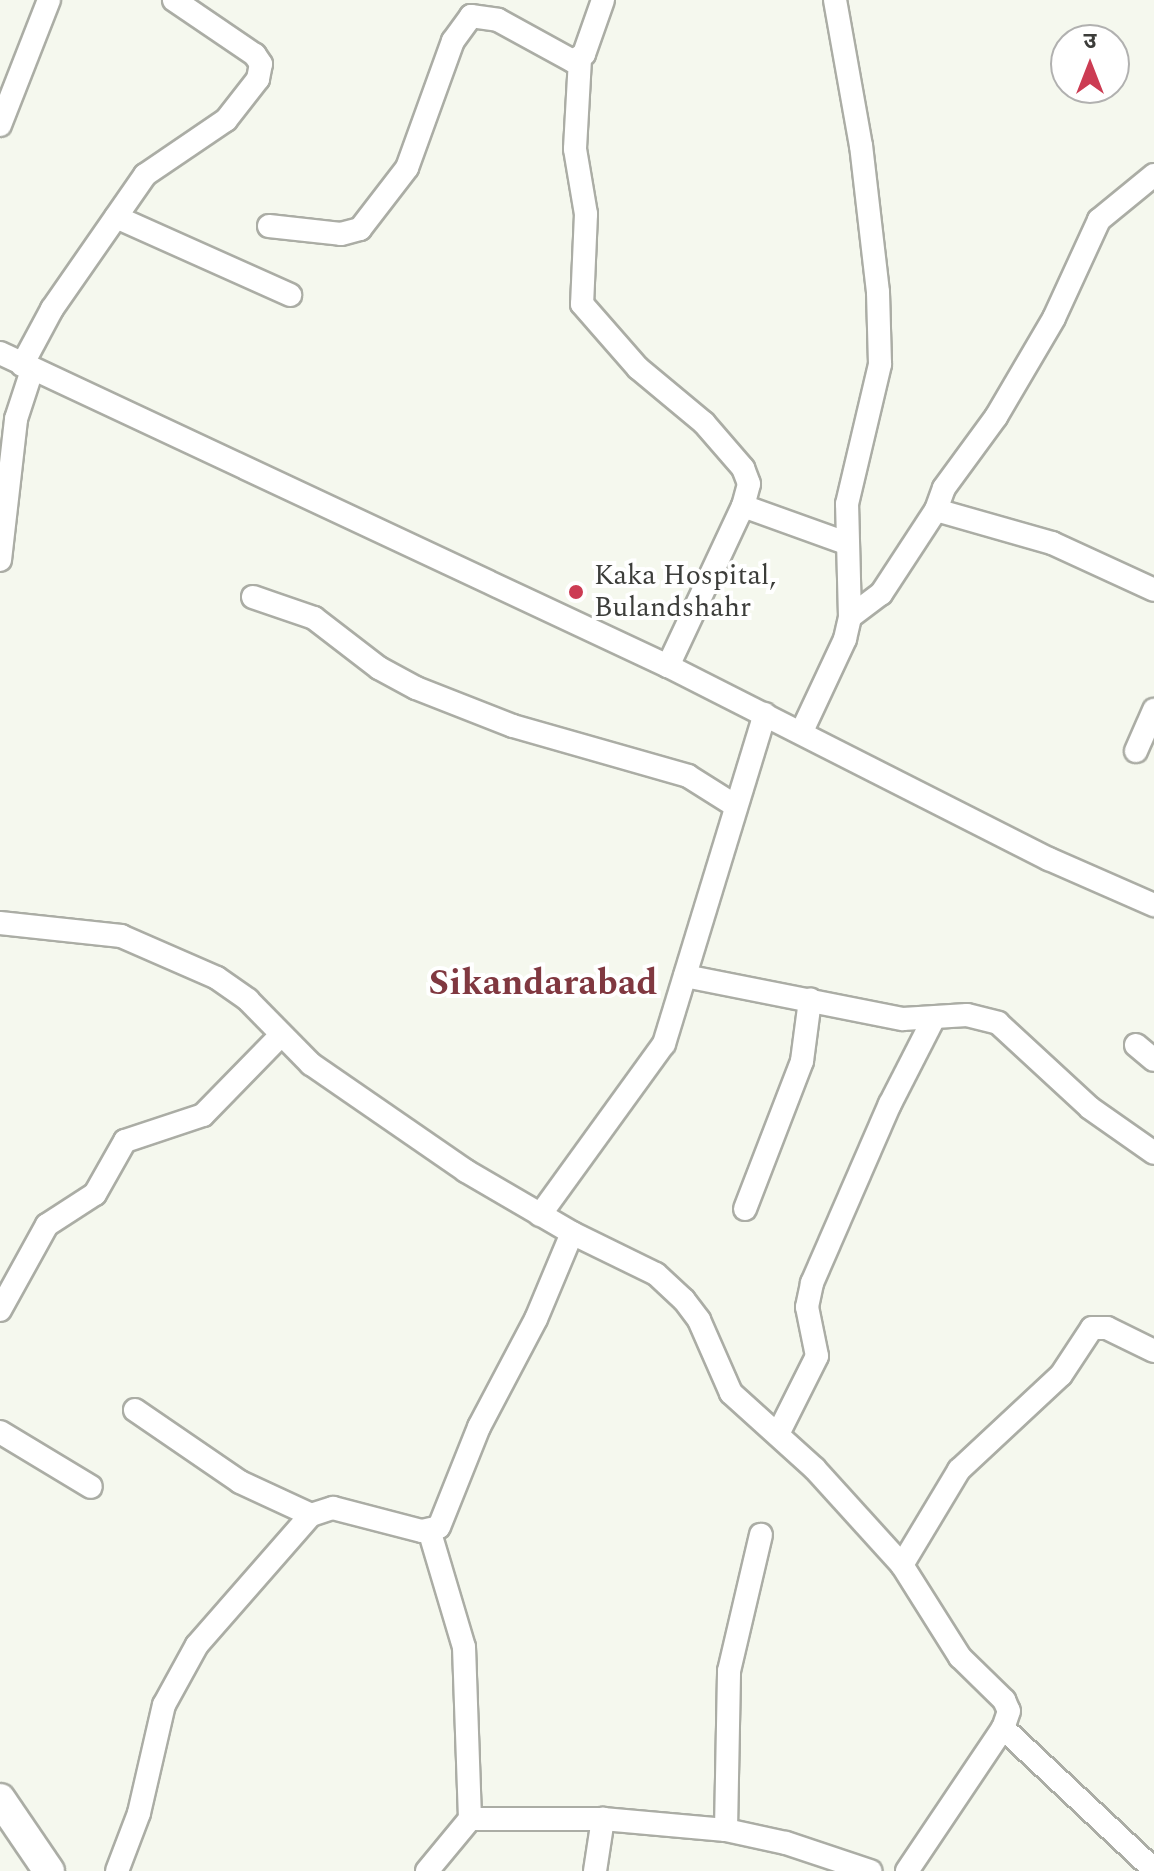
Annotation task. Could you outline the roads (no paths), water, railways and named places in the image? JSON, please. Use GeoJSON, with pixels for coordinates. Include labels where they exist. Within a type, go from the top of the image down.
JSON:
{"type":"FeatureCollection","features":[{"type":"Feature","properties":{"kind":"main road"},"geometry":{"type":"LineString","coordinates":[[0,1799],[49,1871]]}},
{"type":"Feature","properties":{"kind":"street"},"geometry":{"type":"LineString","coordinates":[[0,125],[49,0]]}},
{"type":"Feature","properties":{"kind":"street"},"geometry":{"type":"LineString","coordinates":[[0,560],[16,419],[27,368],[52,309],[145,175],[226,120],[261,72],[255,55],[174,0]]}},
{"type":"Feature","properties":{"kind":"street"},"geometry":{"type":"LineString","coordinates":[[603,0],[580,59],[575,149],[586,214],[582,304],[622,352],[693,413],[738,460],[749,484],[743,506],[668,666]]}},
{"type":"Feature","properties":{"kind":"street"},"geometry":{"type":"LineString","coordinates":[[802,731],[839,655],[850,617],[846,543],[850,488],[868,430],[880,350],[861,146],[835,0]]}},
{"type":"Feature","properties":{"kind":"street"},"geometry":{"type":"LineString","coordinates":[[269,226],[341,234],[360,229],[407,168],[453,41],[473,8],[556,56],[580,59]]}},
{"type":"Feature","properties":{"kind":"street"},"geometry":{"type":"LineString","coordinates":[[850,617],[881,594],[936,510],[944,488],[996,417],[1054,318],[1099,220],[1152,180]]}},
{"type":"Feature","properties":{"kind":"street"},"geometry":{"type":"LineString","coordinates":[[116,217],[290,295]]}},
{"type":"Feature","properties":{"kind":"street"},"geometry":{"type":"LineString","coordinates":[[0,353],[668,666],[802,731],[1049,859],[1154,905]]}},
{"type":"Feature","properties":{"kind":"street"},"geometry":{"type":"LineString","coordinates":[[743,506],[846,543]]}},
{"type":"Feature","properties":{"kind":"street"},"geometry":{"type":"LineString","coordinates":[[936,510],[1052,543],[1154,590]]}},
{"type":"Feature","properties":{"kind":"street"},"geometry":{"type":"LineString","coordinates":[[253,597],[314,618],[379,668],[416,688],[513,726],[688,776],[734,805]]}},
{"type":"Feature","properties":{"kind":"street"},"geometry":{"type":"LineString","coordinates":[[1136,751],[1154,710]]}},
{"type":"Feature","properties":{"kind":"street"},"geometry":{"type":"LineString","coordinates":[[540,1215],[583,1150],[658,1057],[685,976],[734,805],[765,714]]}},
{"type":"Feature","properties":{"kind":"street"},"geometry":{"type":"LineString","coordinates":[[0,923],[101,933],[156,947],[232,987],[328,1076],[540,1215],[641,1266],[672,1287],[699,1320],[731,1393],[778,1434],[902,1565],[960,1657],[1007,1705],[1003,1728],[907,1871]]}},
{"type":"Feature","properties":{"kind":"street"},"geometry":{"type":"LineString","coordinates":[[685,976],[903,1019],[967,1015],[998,1023],[1090,1108],[1154,1153]]}},
{"type":"Feature","properties":{"kind":"street"},"geometry":{"type":"LineString","coordinates":[[745,1209],[798,1074],[810,1000]]}},
{"type":"Feature","properties":{"kind":"street"},"geometry":{"type":"LineString","coordinates":[[778,1434],[817,1356],[807,1307],[812,1283],[890,1104],[934,1018]]}},
{"type":"Feature","properties":{"kind":"street"},"geometry":{"type":"LineString","coordinates":[[0,1310],[47,1225],[95,1194],[125,1141],[203,1115],[281,1035]]}},
{"type":"Feature","properties":{"kind":"street"},"geometry":{"type":"LineString","coordinates":[[1136,1045],[1154,1060]]}},
{"type":"Feature","properties":{"kind":"street"},"geometry":{"type":"LineString","coordinates":[[430,1533],[442,1522],[479,1427],[536,1319],[572,1233]]}},
{"type":"Feature","properties":{"kind":"street"},"geometry":{"type":"LineString","coordinates":[[902,1565],[959,1470],[1061,1375],[1092,1328],[1107,1328],[1154,1351]]}},
{"type":"Feature","properties":{"kind":"street"},"geometry":{"type":"LineString","coordinates":[[135,1410],[240,1482],[311,1515],[344,1509],[430,1533]]}},
{"type":"Feature","properties":{"kind":"street"},"geometry":{"type":"LineString","coordinates":[[0,1432],[91,1487]]}},
{"type":"Feature","properties":{"kind":"street"},"geometry":{"type":"LineString","coordinates":[[117,1871],[131,1839],[164,1705],[177,1677],[211,1627],[311,1515]]}},
{"type":"Feature","properties":{"kind":"street"},"geometry":{"type":"LineString","coordinates":[[426,1869],[470,1819],[464,1647],[430,1533]]}},
{"type":"Feature","properties":{"kind":"street"},"geometry":{"type":"LineString","coordinates":[[726,1830],[729,1671],[761,1535]]}},
{"type":"Feature","properties":{"kind":"street"},"geometry":{"type":"LineString","coordinates":[[1003,1728],[1154,1870]]}},
{"type":"Feature","properties":{"kind":"street"},"geometry":{"type":"LineString","coordinates":[[470,1819],[603,1819],[726,1830],[786,1843],[870,1871]]}},
{"type":"Feature","properties":{"kind":"street"},"geometry":{"type":"LineString","coordinates":[[595,1871],[603,1819]]}},
{"type":"Feature","properties":{"kind":"place","name":"Kaka Hospital, Bulandshahr"},"geometry":{"type":"Point","coordinates":[576,592]}},
{"type":"Feature","properties":{"kind":"district","name":"Sikandarabad"},"geometry":{"type":"Point","coordinates":[543,984]}}]}
